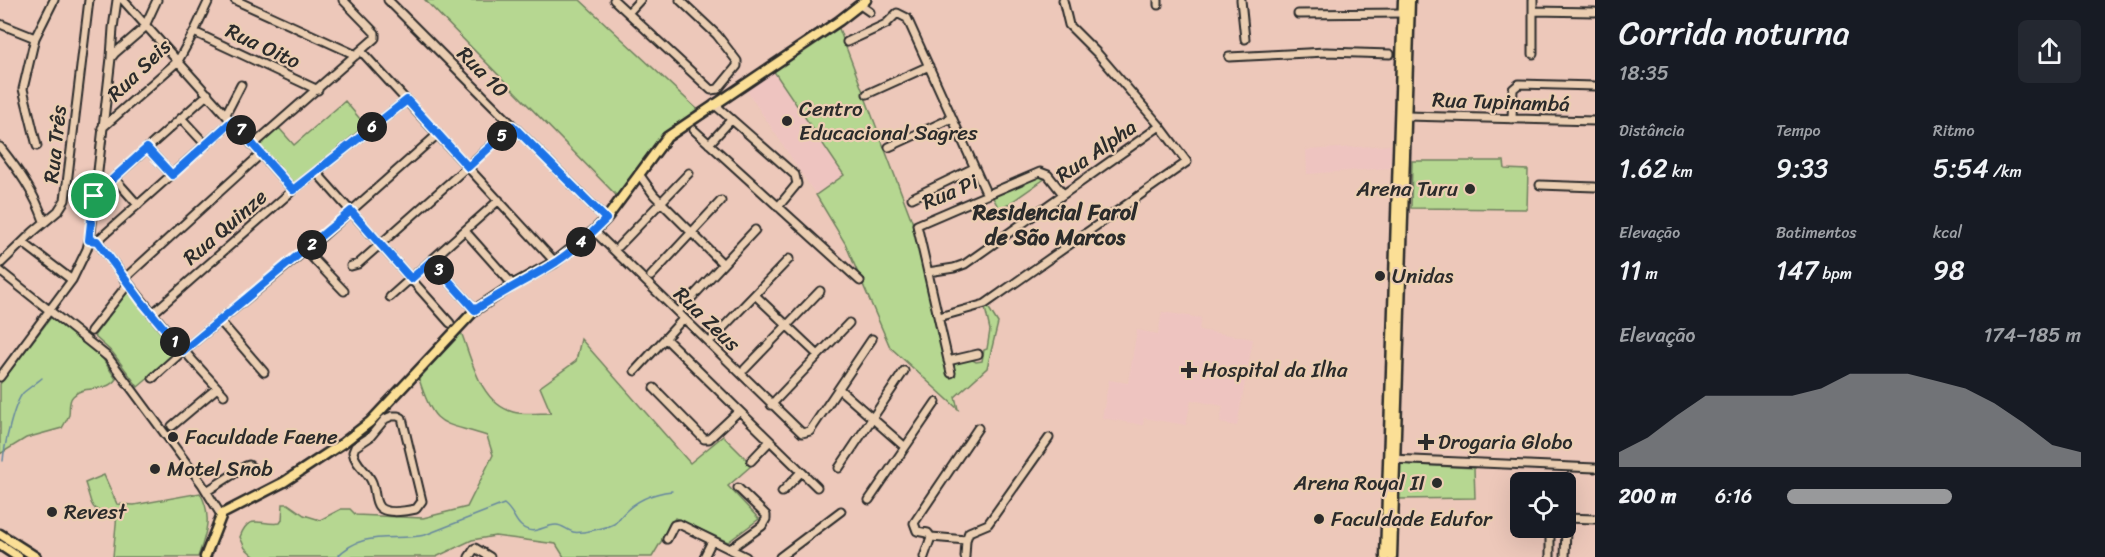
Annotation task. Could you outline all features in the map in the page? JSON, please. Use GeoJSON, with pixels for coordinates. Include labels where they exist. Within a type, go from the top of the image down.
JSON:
{"type":"FeatureCollection","features":[{"type":"Feature","properties":{"kind":"main road"},"geometry":{"type":"LineString","coordinates":[[1392,557],[1392,459],[1403,0]]}},
{"type":"Feature","properties":{"kind":"main road"},"geometry":{"type":"LineString","coordinates":[[1385,557],[1392,459],[1410,0]]}},
{"type":"Feature","properties":{"kind":"main road"},"geometry":{"type":"LineString","coordinates":[[205,557],[221,515],[299,472],[371,425],[475,310],[513,285],[555,262],[594,231],[606,219],[667,137],[863,3]]}},
{"type":"Feature","properties":{"kind":"main road"},"geometry":{"type":"LineString","coordinates":[[0,534],[36,557]]}},
{"type":"Feature","properties":{"kind":"main road"},"geometry":{"type":"LineString","coordinates":[[0,545],[18,557]]}},
{"type":"Feature","properties":{"kind":"street","name":"Rua Três"},"geometry":{"type":"LineString","coordinates":[[0,264],[44,221],[58,211],[65,200],[89,0]]}},
{"type":"Feature","properties":{"kind":"street"},"geometry":{"type":"LineString","coordinates":[[117,0],[94,196],[93,241],[183,351],[224,395]]}},
{"type":"Feature","properties":{"kind":"street"},"geometry":{"type":"LineString","coordinates":[[123,0],[293,190]]}},
{"type":"Feature","properties":{"kind":"street"},"geometry":{"type":"LineString","coordinates":[[111,58],[146,25],[157,0]]}},
{"type":"Feature","properties":{"kind":"street","name":"Rua Seis"},"geometry":{"type":"LineString","coordinates":[[102,128],[178,61],[209,0]]}},
{"type":"Feature","properties":{"kind":"street"},"geometry":{"type":"LineString","coordinates":[[235,0],[358,53],[407,100],[555,262]]}},
{"type":"Feature","properties":{"kind":"street"},"geometry":{"type":"LineString","coordinates":[[254,145],[375,38],[375,33],[343,0]]}},
{"type":"Feature","properties":{"kind":"street","name":"Rua 10"},"geometry":{"type":"LineString","coordinates":[[388,0],[606,219]]}},
{"type":"Feature","properties":{"kind":"street"},"geometry":{"type":"LineString","coordinates":[[614,0],[711,90],[718,89],[737,66],[737,62],[717,35],[680,0]]}},
{"type":"Feature","properties":{"kind":"street"},"geometry":{"type":"LineString","coordinates":[[627,13],[640,0]]}},
{"type":"Feature","properties":{"kind":"street"},"geometry":{"type":"LineString","coordinates":[[939,317],[975,308],[994,298],[1187,161],[1098,54],[1069,25],[1063,0]]}},
{"type":"Feature","properties":{"kind":"street"},"geometry":{"type":"LineString","coordinates":[[1241,0],[1245,39]]}},
{"type":"Feature","properties":{"kind":"street"},"geometry":{"type":"LineString","coordinates":[[1533,0],[1533,54]]}},
{"type":"Feature","properties":{"kind":"street"},"geometry":{"type":"LineString","coordinates":[[37,146],[23,88],[35,38],[51,1]]}},
{"type":"Feature","properties":{"kind":"street"},"geometry":{"type":"LineString","coordinates":[[863,3],[870,12]]}},
{"type":"Feature","properties":{"kind":"street"},"geometry":{"type":"LineString","coordinates":[[1533,11],[1595,12]]}},
{"type":"Feature","properties":{"kind":"street"},"geometry":{"type":"LineString","coordinates":[[847,42],[886,24],[897,13],[907,18],[987,195]]}},
{"type":"Feature","properties":{"kind":"street"},"geometry":{"type":"LineString","coordinates":[[1298,14],[1403,14]]}},
{"type":"Feature","properties":{"kind":"street"},"geometry":{"type":"LineString","coordinates":[[0,24],[35,38]]}},
{"type":"Feature","properties":{"kind":"street","name":"Rua Oito"},"geometry":{"type":"LineString","coordinates":[[194,33],[318,90]]}},
{"type":"Feature","properties":{"kind":"street"},"geometry":{"type":"LineString","coordinates":[[1229,57],[1326,52],[1390,54]]}},
{"type":"Feature","properties":{"kind":"street"},"geometry":{"type":"LineString","coordinates":[[867,94],[929,66]]}},
{"type":"Feature","properties":{"kind":"street"},"geometry":{"type":"LineString","coordinates":[[1512,119],[1513,89],[1520,84],[1595,86]]}},
{"type":"Feature","properties":{"kind":"street"},"geometry":{"type":"LineString","coordinates":[[226,114],[241,85]]}},
{"type":"Feature","properties":{"kind":"street"},"geometry":{"type":"LineString","coordinates":[[718,89],[724,97]]}},
{"type":"Feature","properties":{"kind":"street"},"geometry":{"type":"LineString","coordinates":[[94,196],[208,94]]}},
{"type":"Feature","properties":{"kind":"street","name":"Rua Quinze"},"geometry":{"type":"LineString","coordinates":[[152,314],[293,190],[407,100]]}},
{"type":"Feature","properties":{"kind":"street"},"geometry":{"type":"LineString","coordinates":[[714,104],[789,169],[797,179],[797,184],[778,207]]}},
{"type":"Feature","properties":{"kind":"street","name":"Rua Tupinambá"},"geometry":{"type":"LineString","coordinates":[[1407,116],[1595,121]]}},
{"type":"Feature","properties":{"kind":"street"},"geometry":{"type":"LineString","coordinates":[[181,118],[206,145]]}},
{"type":"Feature","properties":{"kind":"street"},"geometry":{"type":"LineString","coordinates":[[889,147],[952,118]]}},
{"type":"Feature","properties":{"kind":"street"},"geometry":{"type":"LineString","coordinates":[[709,144],[731,120]]}},
{"type":"Feature","properties":{"kind":"street"},"geometry":{"type":"LineString","coordinates":[[0,377],[72,280],[93,241],[138,205],[232,121]]}},
{"type":"Feature","properties":{"kind":"street"},"geometry":{"type":"LineString","coordinates":[[351,266],[358,264],[513,126]]}},
{"type":"Feature","properties":{"kind":"street","name":"Rua Alpha"},"geometry":{"type":"LineString","coordinates":[[928,272],[965,264],[1160,126]]}},
{"type":"Feature","properties":{"kind":"street"},"geometry":{"type":"LineString","coordinates":[[694,130],[860,281]]}},
{"type":"Feature","properties":{"kind":"street"},"geometry":{"type":"LineString","coordinates":[[153,378],[263,285],[286,271],[305,250],[438,134]]}},
{"type":"Feature","properties":{"kind":"street"},"geometry":{"type":"LineString","coordinates":[[0,147],[21,173],[35,196],[44,221]]}},
{"type":"Feature","properties":{"kind":"street"},"geometry":{"type":"LineString","coordinates":[[147,148],[172,175]]}},
{"type":"Feature","properties":{"kind":"street"},"geometry":{"type":"LineString","coordinates":[[91,330],[126,281],[261,154]]}},
{"type":"Feature","properties":{"kind":"street"},"geometry":{"type":"LineString","coordinates":[[912,198],[974,168]]}},
{"type":"Feature","properties":{"kind":"street"},"geometry":{"type":"LineString","coordinates":[[316,172],[450,323]]}},
{"type":"Feature","properties":{"kind":"street","name":"Rua Pi"},"geometry":{"type":"LineString","coordinates":[[951,373],[917,225],[1042,172],[1048,175],[1063,195]]}},
{"type":"Feature","properties":{"kind":"street"},"geometry":{"type":"LineString","coordinates":[[619,246],[689,173]]}},
{"type":"Feature","properties":{"kind":"street"},"geometry":{"type":"LineString","coordinates":[[639,174],[654,195],[723,264]]}},
{"type":"Feature","properties":{"kind":"street"},"geometry":{"type":"LineString","coordinates":[[114,178],[138,205]]}},
{"type":"Feature","properties":{"kind":"street"},"geometry":{"type":"LineString","coordinates":[[633,182],[654,195]]}},
{"type":"Feature","properties":{"kind":"street"},"geometry":{"type":"LineString","coordinates":[[1540,185],[1595,187]]}},
{"type":"Feature","properties":{"kind":"street"},"geometry":{"type":"LineString","coordinates":[[390,297],[499,200]]}},
{"type":"Feature","properties":{"kind":"street"},"geometry":{"type":"LineString","coordinates":[[651,276],[721,201]]}},
{"type":"Feature","properties":{"kind":"street"},"geometry":{"type":"LineString","coordinates":[[682,308],[755,230]]}},
{"type":"Feature","properties":{"kind":"street"},"geometry":{"type":"LineString","coordinates":[[465,231],[513,285]]}},
{"type":"Feature","properties":{"kind":"street","name":"Rua Zeus"},"geometry":{"type":"LineString","coordinates":[[594,231],[797,431],[806,434],[810,431],[839,389]]}},
{"type":"Feature","properties":{"kind":"street"},"geometry":{"type":"LineString","coordinates":[[26,245],[72,280]]}},
{"type":"Feature","properties":{"kind":"street"},"geometry":{"type":"LineString","coordinates":[[305,250],[344,291]]}},
{"type":"Feature","properties":{"kind":"street"},"geometry":{"type":"LineString","coordinates":[[713,338],[789,259]]}},
{"type":"Feature","properties":{"kind":"street"},"geometry":{"type":"LineString","coordinates":[[431,261],[475,310]]}},
{"type":"Feature","properties":{"kind":"street"},"geometry":{"type":"LineString","coordinates":[[0,271],[108,357],[207,491],[221,515]]}},
{"type":"Feature","properties":{"kind":"street"},"geometry":{"type":"LineString","coordinates":[[263,285],[266,293]]}},
{"type":"Feature","properties":{"kind":"street"},"geometry":{"type":"LineString","coordinates":[[745,369],[820,291]]}},
{"type":"Feature","properties":{"kind":"street"},"geometry":{"type":"LineString","coordinates":[[755,295],[818,355]]}},
{"type":"Feature","properties":{"kind":"street"},"geometry":{"type":"LineString","coordinates":[[635,371],[683,319]]}},
{"type":"Feature","properties":{"kind":"street"},"geometry":{"type":"LineString","coordinates":[[220,321],[264,372]]}},
{"type":"Feature","properties":{"kind":"street"},"geometry":{"type":"LineString","coordinates":[[771,405],[849,323]]}},
{"type":"Feature","properties":{"kind":"street"},"geometry":{"type":"LineString","coordinates":[[665,338],[817,487]]}},
{"type":"Feature","properties":{"kind":"street"},"geometry":{"type":"LineString","coordinates":[[872,339],[839,389],[905,447]]}},
{"type":"Feature","properties":{"kind":"street"},"geometry":{"type":"LineString","coordinates":[[948,361],[978,354]]}},
{"type":"Feature","properties":{"kind":"street"},"geometry":{"type":"LineString","coordinates":[[839,468],[904,371]]}},
{"type":"Feature","properties":{"kind":"street"},"geometry":{"type":"LineString","coordinates":[[172,426],[217,388]]}},
{"type":"Feature","properties":{"kind":"street"},"geometry":{"type":"LineString","coordinates":[[654,388],[704,439],[709,439],[739,411]]}},
{"type":"Feature","properties":{"kind":"street"},"geometry":{"type":"LineString","coordinates":[[869,500],[936,402]]}},
{"type":"Feature","properties":{"kind":"street"},"geometry":{"type":"LineString","coordinates":[[398,416],[402,418],[422,501],[416,509],[402,511],[382,510],[377,506],[372,481],[354,460],[353,452],[355,447],[370,437],[385,419],[398,416]]}},
{"type":"Feature","properties":{"kind":"street"},"geometry":{"type":"LineString","coordinates":[[966,540],[931,537],[928,533],[917,531],[914,523],[978,428]]}},
{"type":"Feature","properties":{"kind":"street"},"geometry":{"type":"LineString","coordinates":[[965,557],[966,540],[972,530],[988,524],[1049,438]]}},
{"type":"Feature","properties":{"kind":"street"},"geometry":{"type":"LineString","coordinates":[[751,461],[770,441]]}},
{"type":"Feature","properties":{"kind":"street"},"geometry":{"type":"LineString","coordinates":[[1392,459],[1595,468]]}},
{"type":"Feature","properties":{"kind":"street"},"geometry":{"type":"LineString","coordinates":[[207,491],[246,466],[253,469]]}},
{"type":"Feature","properties":{"kind":"street"},"geometry":{"type":"LineString","coordinates":[[782,492],[801,472]]}},
{"type":"Feature","properties":{"kind":"street"},"geometry":{"type":"LineString","coordinates":[[730,549],[762,526],[766,519],[765,514],[738,488]]}},
{"type":"Feature","properties":{"kind":"street"},"geometry":{"type":"LineString","coordinates":[[780,557],[841,511]]}},
{"type":"Feature","properties":{"kind":"street"},"geometry":{"type":"LineString","coordinates":[[1576,519],[1595,519]]}},
{"type":"Feature","properties":{"kind":"street"},"geometry":{"type":"LineString","coordinates":[[667,539],[674,525],[679,524],[746,557]]}},
{"type":"Feature","properties":{"kind":"street"},"geometry":{"type":"LineString","coordinates":[[924,557],[931,537]]}},
{"type":"Feature","properties":{"kind":"street"},"geometry":{"type":"LineString","coordinates":[[1550,538],[1550,557]]}},
{"type":"Feature","properties":{"kind":"street"},"geometry":{"type":"LineString","coordinates":[[1566,538],[1566,557]]}},
{"type":"Feature","properties":{"kind":"street"},"geometry":{"type":"LineString","coordinates":[[704,557],[712,541]]}},
{"type":"Feature","properties":{"kind":"street"},"geometry":{"type":"LineString","coordinates":[[469,557],[475,548],[490,557]]}},
{"type":"Feature","properties":{"kind":"shaded area","name":"Centro Educacional Sagres"},"geometry":{"type":"Polygon","coordinates":[[[773,70],[844,176],[816,195],[745,88],[773,70]]]}},
{"type":"Feature","properties":{"kind":"shaded area"},"geometry":{"type":"Polygon","coordinates":[[[1391,145],[1390,168],[1307,174],[1306,150],[1391,145]]]}},
{"type":"Feature","properties":{"kind":"shaded area","name":"Hospital da Ilha"},"geometry":{"type":"Polygon","coordinates":[[[1162,312],[1201,318],[1199,330],[1253,339],[1237,426],[1220,423],[1223,406],[1191,400],[1186,425],[1144,418],[1143,425],[1102,418],[1109,380],[1128,383],[1137,330],[1158,334],[1162,312]]]}},
{"type":"Feature","properties":{"kind":"green space"},"geometry":{"type":"Polygon","coordinates":[[[425,0],[580,0],[697,109],[658,139],[617,196],[425,0]]]}},
{"type":"Feature","properties":{"kind":"green space"},"geometry":{"type":"Polygon","coordinates":[[[838,26],[912,221],[947,365],[971,359],[976,362],[982,361],[984,350],[987,349],[990,330],[985,308],[988,307],[998,323],[987,368],[955,397],[958,409],[890,347],[845,243],[816,195],[844,175],[773,70],[838,26]]]}},
{"type":"Feature","properties":{"kind":"green space"},"geometry":{"type":"Polygon","coordinates":[[[345,101],[365,125],[294,187],[258,146],[279,128],[294,145],[345,101]]]}},
{"type":"Feature","properties":{"kind":"green space","name":"Arena Turu"},"geometry":{"type":"Polygon","coordinates":[[[1412,161],[1504,161],[1505,169],[1528,170],[1527,209],[1411,208],[1412,161]]]}},
{"type":"Feature","properties":{"kind":"green space"},"geometry":{"type":"Polygon","coordinates":[[[1042,174],[1046,178],[1000,210],[992,196],[1042,174]]]}},
{"type":"Feature","properties":{"kind":"green space"},"geometry":{"type":"Polygon","coordinates":[[[128,291],[177,354],[138,387],[113,353],[94,336],[128,291]]]}},
{"type":"Feature","properties":{"kind":"green space"},"geometry":{"type":"Polygon","coordinates":[[[52,316],[101,356],[116,379],[106,386],[83,390],[73,396],[69,415],[62,428],[26,438],[0,454],[0,384],[52,316]]]}},
{"type":"Feature","properties":{"kind":"green space"},"geometry":{"type":"Polygon","coordinates":[[[461,332],[485,390],[502,407],[522,413],[551,413],[540,387],[576,361],[581,339],[690,463],[723,436],[752,465],[728,486],[759,519],[728,542],[675,518],[652,557],[564,557],[556,544],[495,536],[472,540],[436,557],[255,557],[245,548],[240,537],[247,525],[252,522],[280,523],[283,504],[288,504],[304,515],[320,520],[341,509],[350,509],[356,515],[423,518],[467,507],[493,455],[487,436],[442,421],[430,407],[419,379],[461,332]]]}},
{"type":"Feature","properties":{"kind":"green space","name":"Arena Royal II"},"geometry":{"type":"Polygon","coordinates":[[[1400,464],[1474,468],[1475,498],[1399,499],[1400,464]]]}},
{"type":"Feature","properties":{"kind":"green space"},"geometry":{"type":"Polygon","coordinates":[[[104,475],[117,504],[134,505],[200,493],[206,509],[207,525],[198,557],[113,557],[117,514],[97,510],[91,503],[85,483],[104,475]]]}},
{"type":"Feature","properties":{"kind":"waterway"},"geometry":{"type":"LineString","coordinates":[[3,461],[16,406],[23,393],[42,378]]}},
{"type":"Feature","properties":{"kind":"waterway"},"geometry":{"type":"LineString","coordinates":[[337,557],[357,543],[379,538],[425,535],[504,504],[519,524],[526,529],[534,531],[556,525],[573,532],[593,530],[614,524],[628,509],[646,498],[672,491]]}},
{"type":"Feature","properties":{"kind":"place","name":"Centro Educacional Sagres"},"geometry":{"type":"Point","coordinates":[787,121]}},
{"type":"Feature","properties":{"kind":"place","name":"Arena Turu"},"geometry":{"type":"Point","coordinates":[1470,189]}},
{"type":"Feature","properties":{"kind":"place","name":"Unidas"},"geometry":{"type":"Point","coordinates":[1380,276]}},
{"type":"Feature","properties":{"kind":"place","name":"Hospital da Ilha"},"geometry":{"type":"Point","coordinates":[1189,370]}},
{"type":"Feature","properties":{"kind":"place","name":"Faculdade Faene"},"geometry":{"type":"Point","coordinates":[173,437]}},
{"type":"Feature","properties":{"kind":"place","name":"Drogaria Globo"},"geometry":{"type":"Point","coordinates":[1426,442]}},
{"type":"Feature","properties":{"kind":"place","name":"Motel Snob"},"geometry":{"type":"Point","coordinates":[155,469]}},
{"type":"Feature","properties":{"kind":"place","name":"Arena Royal II"},"geometry":{"type":"Point","coordinates":[1437,483]}},
{"type":"Feature","properties":{"kind":"place","name":"Revest"},"geometry":{"type":"Point","coordinates":[52,512]}},
{"type":"Feature","properties":{"kind":"place","name":"Faculdade Edufor"},"geometry":{"type":"Point","coordinates":[1319,519]}},
{"type":"Feature","properties":{"kind":"district","name":"Residencial Farol de São Marcos"},"geometry":{"type":"Point","coordinates":[1055,224]}},
{"type":"Feature","properties":{"kind":"route"},"geometry":{"type":"LineString","coordinates":[[407,100],[468,167],[513,126],[606,219],[567,254],[475,310],[431,261],[411,279],[351,211],[183,351],[124,279],[97,241],[89,240],[94,196],[147,148],[172,175],[232,121],[293,190],[407,100]]}}]}
